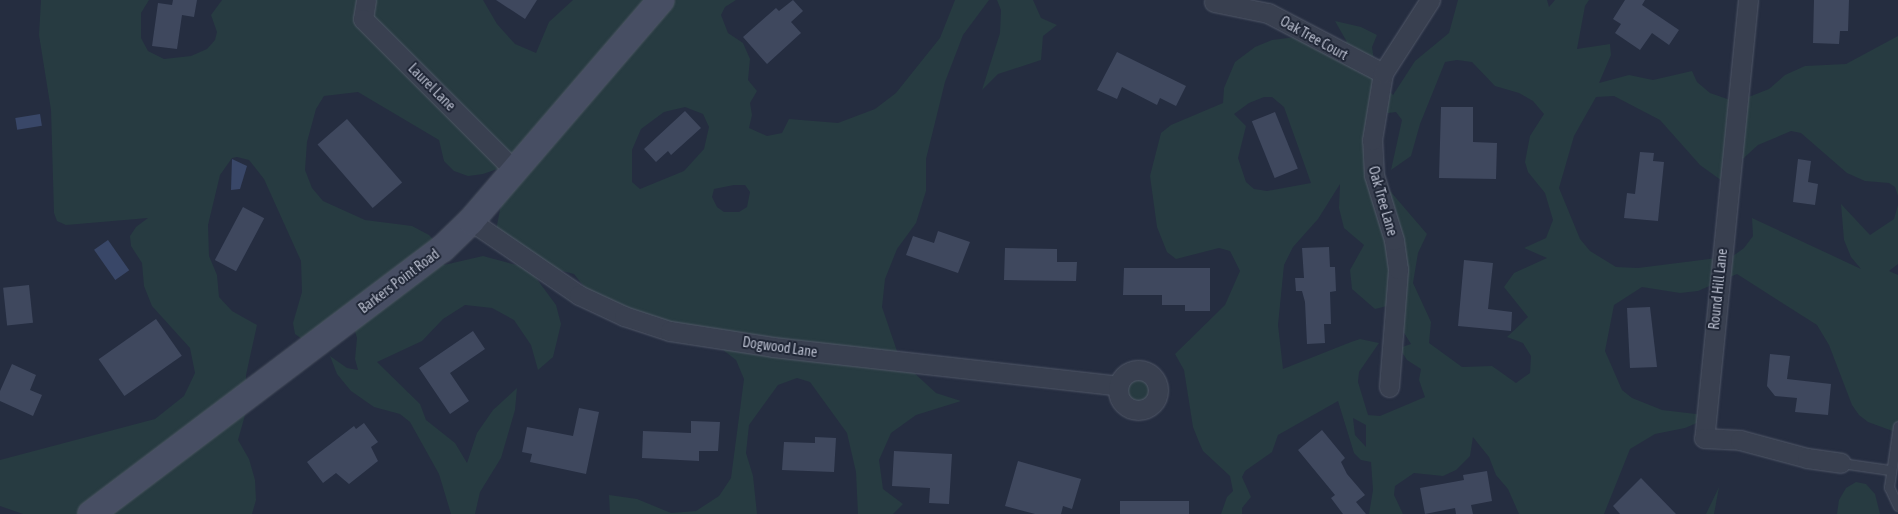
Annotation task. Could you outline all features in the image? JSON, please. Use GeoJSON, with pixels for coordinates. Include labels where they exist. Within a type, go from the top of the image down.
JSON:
{"type":"FeatureCollection","features":[{"type":"Feature","properties":{"kind":"street","name":"Laurel Lane"},"geometry":{"type":"LineString","coordinates":[[366,0],[363,19],[514,170]]}},
{"type":"Feature","properties":{"kind":"street","name":"Barkers Point Road"},"geometry":{"type":"LineString","coordinates":[[92,514],[403,280],[471,221],[661,0]]}},
{"type":"Feature","properties":{"kind":"street","name":"Oak Tree Lane"},"geometry":{"type":"LineString","coordinates":[[1389,387],[1398,269],[1394,240],[1374,175],[1372,158],[1376,107],[1383,73],[1430,0]]}},
{"type":"Feature","properties":{"kind":"street","name":"Round Hill Lane"},"geometry":{"type":"LineString","coordinates":[[1748,0],[1704,438],[1740,440],[1807,458],[1841,463]]}},
{"type":"Feature","properties":{"kind":"street","name":"Oak Tree Court"},"geometry":{"type":"LineString","coordinates":[[1214,2],[1268,13],[1383,73]]}},
{"type":"Feature","properties":{"kind":"street","name":"Dogwood Lane"},"geometry":{"type":"LineString","coordinates":[[471,221],[580,295],[624,316],[670,331],[773,347],[1118,386]]}},
{"type":"Feature","properties":{"kind":"lane"},"geometry":{"type":"LineString","coordinates":[[1898,426],[1896,446],[1889,470],[1890,493],[1898,506]]}},
{"type":"Feature","properties":{"kind":"lane"},"geometry":{"type":"LineString","coordinates":[[1841,463],[1889,470]]}},
{"type":"Feature","properties":{"kind":"shaded area"},"geometry":{"type":"Polygon","coordinates":[[[41,0],[149,0],[141,13],[141,38],[148,51],[164,59],[191,56],[207,49],[215,40],[217,32],[211,15],[222,0],[483,0],[497,24],[515,44],[536,53],[549,22],[573,0],[652,0],[666,13],[675,0],[736,0],[725,7],[721,15],[728,33],[743,43],[750,59],[748,80],[757,91],[750,103],[752,115],[749,128],[767,136],[782,133],[789,119],[838,123],[875,109],[896,93],[940,38],[955,0],[989,0],[963,35],[945,82],[926,159],[926,191],[916,223],[897,249],[885,279],[882,307],[900,360],[936,393],[961,401],[916,415],[891,433],[879,460],[883,489],[903,504],[893,514],[858,514],[856,472],[847,433],[810,382],[797,378],[778,385],[749,425],[746,453],[753,476],[757,514],[610,514],[609,495],[637,499],[671,513],[696,511],[719,496],[731,478],[744,379],[736,360],[713,342],[657,333],[585,288],[574,274],[546,267],[528,267],[556,305],[561,324],[553,357],[538,370],[531,345],[514,320],[492,308],[465,305],[443,319],[422,341],[377,362],[420,404],[426,420],[455,443],[467,463],[477,433],[493,410],[517,388],[515,410],[501,458],[480,492],[475,514],[451,514],[439,474],[410,422],[400,414],[374,407],[351,391],[337,374],[330,356],[347,368],[358,370],[355,359],[357,338],[351,318],[302,339],[295,334],[293,323],[302,292],[301,261],[264,179],[249,160],[237,157],[232,158],[220,175],[208,225],[209,256],[217,275],[219,297],[232,311],[257,325],[246,375],[247,408],[238,440],[249,459],[255,480],[256,500],[252,514],[23,514],[0,506],[0,460],[155,419],[184,396],[195,373],[190,348],[152,306],[144,286],[142,263],[131,246],[130,236],[136,227],[148,218],[66,225],[57,221],[54,213],[51,110],[39,35],[41,0]],[[358,92],[324,96],[316,109],[307,142],[305,170],[312,188],[323,201],[365,220],[412,226],[429,235],[442,249],[444,265],[483,256],[520,266],[496,230],[509,165],[483,174],[468,176],[454,171],[444,161],[439,140],[358,92]],[[685,107],[664,112],[641,129],[632,150],[632,182],[640,189],[684,171],[704,149],[709,127],[703,114],[685,107]],[[745,185],[714,189],[712,197],[717,207],[724,212],[739,212],[747,207],[750,192],[745,185]]]}},
{"type":"Feature","properties":{"kind":"shaded area"},"geometry":{"type":"Polygon","coordinates":[[[997,0],[1033,0],[1041,18],[1057,25],[1043,36],[1041,60],[998,74],[982,90],[1000,33],[1001,10],[997,0]]]}},
{"type":"Feature","properties":{"kind":"shaded area"},"geometry":{"type":"Polygon","coordinates":[[[1458,0],[1547,0],[1549,7],[1555,0],[1589,0],[1585,6],[1577,49],[1610,44],[1611,55],[1599,83],[1629,75],[1653,80],[1692,71],[1697,82],[1710,93],[1736,102],[1769,89],[1785,75],[1805,66],[1846,64],[1898,36],[1898,196],[1895,187],[1889,183],[1865,181],[1847,173],[1801,133],[1791,131],[1758,145],[1735,166],[1725,183],[1700,165],[1660,120],[1614,96],[1596,97],[1574,136],[1559,188],[1580,239],[1590,251],[1616,267],[1638,268],[1733,256],[1744,248],[1753,236],[1752,218],[1861,269],[1851,257],[1844,240],[1841,204],[1870,235],[1894,219],[1898,205],[1898,264],[1889,271],[1898,275],[1898,433],[1868,422],[1859,415],[1852,405],[1829,345],[1817,325],[1737,274],[1698,291],[1680,293],[1642,287],[1614,305],[1605,351],[1622,390],[1632,398],[1662,410],[1713,416],[1685,428],[1655,434],[1630,449],[1604,514],[1519,514],[1508,489],[1496,475],[1489,457],[1473,437],[1470,456],[1456,470],[1443,476],[1414,473],[1395,486],[1394,495],[1403,514],[1369,514],[1373,490],[1371,462],[1361,460],[1354,453],[1338,401],[1278,435],[1272,452],[1245,471],[1242,477],[1251,497],[1242,508],[1242,514],[1221,514],[1227,497],[1233,491],[1230,476],[1203,451],[1193,427],[1184,370],[1175,354],[1225,305],[1240,271],[1230,251],[1219,248],[1176,259],[1167,252],[1157,227],[1150,176],[1161,133],[1171,125],[1223,103],[1224,88],[1235,62],[1255,47],[1272,40],[1296,37],[1347,42],[1335,21],[1361,27],[1377,35],[1372,47],[1374,60],[1387,89],[1393,95],[1415,61],[1449,33],[1458,0]],[[1457,60],[1445,62],[1420,124],[1411,156],[1391,170],[1402,120],[1396,112],[1381,114],[1368,173],[1390,191],[1427,234],[1418,253],[1413,283],[1431,322],[1429,343],[1462,367],[1492,366],[1516,383],[1530,373],[1531,356],[1523,343],[1507,337],[1528,317],[1504,287],[1514,273],[1547,258],[1524,248],[1546,238],[1553,220],[1545,193],[1528,172],[1525,162],[1530,136],[1544,114],[1533,101],[1519,93],[1495,86],[1472,62],[1457,60]],[[1264,97],[1249,103],[1234,114],[1246,126],[1238,158],[1246,182],[1254,189],[1267,191],[1311,183],[1284,107],[1272,97],[1264,97]],[[1340,184],[1318,219],[1293,247],[1284,265],[1278,325],[1283,369],[1360,339],[1379,343],[1359,372],[1358,382],[1368,415],[1380,416],[1425,397],[1419,380],[1421,369],[1407,360],[1399,348],[1411,344],[1387,306],[1375,309],[1352,289],[1350,270],[1364,245],[1344,228],[1339,208],[1340,184]],[[1353,418],[1355,435],[1366,447],[1366,425],[1353,418]]]}},
{"type":"Feature","properties":{"kind":"shaded area"},"geometry":{"type":"Polygon","coordinates":[[[1138,375],[1149,379],[1153,390],[1149,401],[1138,405],[1127,401],[1123,390],[1127,379],[1138,375]]]}},
{"type":"Feature","properties":{"kind":"shaded area"},"geometry":{"type":"Polygon","coordinates":[[[1856,482],[1866,484],[1875,494],[1880,514],[1837,514],[1839,500],[1846,488],[1856,482]]]}},
{"type":"Feature","properties":{"kind":"shaded area"},"geometry":{"type":"Polygon","coordinates":[[[1719,487],[1714,514],[1706,514],[1719,487]]]}},
{"type":"Feature","properties":{"kind":"water"},"geometry":{"type":"Polygon","coordinates":[[[40,114],[42,126],[17,130],[15,118],[40,114]]]}},
{"type":"Feature","properties":{"kind":"water"},"geometry":{"type":"Polygon","coordinates":[[[232,159],[247,166],[240,189],[231,190],[232,159]]]}},
{"type":"Feature","properties":{"kind":"water"},"geometry":{"type":"Polygon","coordinates":[[[108,240],[129,270],[115,280],[94,250],[108,240]]]}},
{"type":"Feature","properties":{"kind":"building"},"geometry":{"type":"Polygon","coordinates":[[[173,0],[197,0],[194,17],[182,15],[177,49],[152,46],[158,3],[172,5],[173,0]]]}},
{"type":"Feature","properties":{"kind":"building"},"geometry":{"type":"Polygon","coordinates":[[[496,0],[537,0],[525,19],[496,0]]]}},
{"type":"Feature","properties":{"kind":"building"},"geometry":{"type":"Polygon","coordinates":[[[793,0],[803,11],[791,22],[801,33],[767,64],[743,37],[776,8],[779,11],[793,0]]]}},
{"type":"Feature","properties":{"kind":"building"},"geometry":{"type":"Polygon","coordinates":[[[1625,0],[1645,0],[1642,5],[1679,30],[1669,45],[1652,33],[1640,50],[1615,33],[1621,24],[1613,19],[1625,0]]]}},
{"type":"Feature","properties":{"kind":"building"},"geometry":{"type":"Polygon","coordinates":[[[1814,0],[1849,0],[1848,31],[1840,31],[1839,44],[1813,43],[1814,0]]]}},
{"type":"Feature","properties":{"kind":"building"},"geometry":{"type":"Polygon","coordinates":[[[1117,52],[1186,86],[1176,106],[1160,98],[1157,105],[1122,87],[1117,99],[1097,90],[1117,52]]]}},
{"type":"Feature","properties":{"kind":"building"},"geometry":{"type":"Polygon","coordinates":[[[1441,107],[1473,107],[1473,142],[1497,143],[1496,179],[1439,178],[1441,107]]]}},
{"type":"Feature","properties":{"kind":"building"},"geometry":{"type":"Polygon","coordinates":[[[685,111],[701,128],[671,155],[668,151],[656,162],[644,149],[685,111]]]}},
{"type":"Feature","properties":{"kind":"building"},"geometry":{"type":"Polygon","coordinates":[[[1275,112],[1298,169],[1275,178],[1252,121],[1275,112]]]}},
{"type":"Feature","properties":{"kind":"building"},"geometry":{"type":"Polygon","coordinates":[[[347,119],[402,182],[373,208],[318,145],[347,119]]]}},
{"type":"Feature","properties":{"kind":"building"},"geometry":{"type":"Polygon","coordinates":[[[1640,152],[1654,153],[1653,161],[1664,162],[1658,221],[1624,218],[1627,193],[1635,194],[1640,152]]]}},
{"type":"Feature","properties":{"kind":"building"},"geometry":{"type":"Polygon","coordinates":[[[1798,159],[1811,161],[1808,182],[1818,184],[1815,205],[1793,202],[1798,159]]]}},
{"type":"Feature","properties":{"kind":"building"},"geometry":{"type":"Polygon","coordinates":[[[243,207],[264,218],[236,271],[215,260],[243,207]]]}},
{"type":"Feature","properties":{"kind":"building"},"geometry":{"type":"Polygon","coordinates":[[[938,231],[970,242],[958,273],[906,255],[913,236],[934,243],[938,231]]]}},
{"type":"Feature","properties":{"kind":"building"},"geometry":{"type":"Polygon","coordinates":[[[1329,247],[1330,267],[1335,267],[1336,291],[1330,292],[1331,324],[1324,324],[1325,343],[1307,344],[1305,302],[1302,291],[1296,291],[1295,278],[1304,278],[1302,248],[1329,247]]]}},
{"type":"Feature","properties":{"kind":"building"},"geometry":{"type":"Polygon","coordinates":[[[1005,248],[1057,249],[1057,262],[1077,262],[1076,281],[1004,280],[1005,248]]]}},
{"type":"Feature","properties":{"kind":"building"},"geometry":{"type":"Polygon","coordinates":[[[1464,260],[1493,263],[1488,309],[1512,312],[1511,331],[1458,326],[1464,260]]]}},
{"type":"Feature","properties":{"kind":"building"},"geometry":{"type":"Polygon","coordinates":[[[1124,268],[1210,268],[1210,311],[1185,311],[1185,305],[1162,305],[1162,295],[1123,295],[1124,268]]]}},
{"type":"Feature","properties":{"kind":"building"},"geometry":{"type":"Polygon","coordinates":[[[29,285],[33,323],[7,326],[3,288],[29,285]]]}},
{"type":"Feature","properties":{"kind":"building"},"geometry":{"type":"Polygon","coordinates":[[[1650,307],[1657,367],[1630,368],[1627,308],[1650,307]]]}},
{"type":"Feature","properties":{"kind":"building"},"geometry":{"type":"Polygon","coordinates":[[[156,319],[182,356],[124,396],[99,359],[156,319]]]}},
{"type":"Feature","properties":{"kind":"building"},"geometry":{"type":"Polygon","coordinates":[[[473,331],[485,349],[450,373],[469,401],[450,414],[419,368],[473,331]]]}},
{"type":"Feature","properties":{"kind":"building"},"geometry":{"type":"Polygon","coordinates":[[[1770,354],[1790,356],[1787,379],[1831,384],[1828,415],[1795,412],[1797,398],[1775,396],[1767,386],[1770,354]]]}},
{"type":"Feature","properties":{"kind":"building"},"geometry":{"type":"Polygon","coordinates":[[[12,364],[36,375],[30,390],[42,395],[33,416],[0,401],[0,391],[12,364]]]}},
{"type":"Feature","properties":{"kind":"building"},"geometry":{"type":"Polygon","coordinates":[[[579,408],[599,412],[586,474],[530,462],[532,454],[522,452],[527,427],[573,436],[579,408]]]}},
{"type":"Feature","properties":{"kind":"building"},"geometry":{"type":"Polygon","coordinates":[[[691,421],[720,422],[718,451],[699,451],[699,461],[642,458],[643,431],[691,433],[691,421]]]}},
{"type":"Feature","properties":{"kind":"building"},"geometry":{"type":"Polygon","coordinates":[[[364,423],[378,442],[371,447],[378,461],[349,484],[336,473],[323,483],[307,462],[354,426],[356,429],[364,423]]]}},
{"type":"Feature","properties":{"kind":"building"},"geometry":{"type":"Polygon","coordinates":[[[1322,430],[1345,458],[1341,462],[1347,474],[1365,495],[1356,502],[1366,514],[1343,514],[1331,498],[1335,495],[1298,450],[1322,430]]]}},
{"type":"Feature","properties":{"kind":"building"},"geometry":{"type":"Polygon","coordinates":[[[815,437],[836,438],[834,472],[782,470],[784,442],[815,443],[815,437]]]}},
{"type":"Feature","properties":{"kind":"building"},"geometry":{"type":"Polygon","coordinates":[[[894,451],[952,454],[949,504],[929,503],[930,488],[892,486],[894,451]]]}},
{"type":"Feature","properties":{"kind":"building"},"geometry":{"type":"Polygon","coordinates":[[[1018,461],[1081,479],[1072,509],[1063,506],[1061,514],[1035,514],[1005,506],[1018,461]]]}},
{"type":"Feature","properties":{"kind":"building"},"geometry":{"type":"Polygon","coordinates":[[[1487,471],[1492,501],[1471,505],[1473,514],[1456,514],[1455,508],[1425,514],[1420,488],[1464,480],[1463,475],[1487,471]]]}},
{"type":"Feature","properties":{"kind":"building"},"geometry":{"type":"Polygon","coordinates":[[[1641,478],[1676,514],[1620,514],[1613,506],[1641,478]]]}},
{"type":"Feature","properties":{"kind":"building"},"geometry":{"type":"Polygon","coordinates":[[[1120,501],[1189,501],[1189,514],[1120,514],[1120,501]]]}}]}
